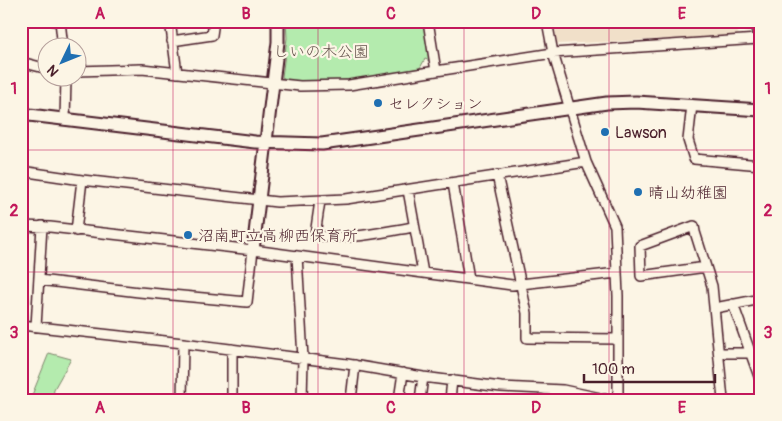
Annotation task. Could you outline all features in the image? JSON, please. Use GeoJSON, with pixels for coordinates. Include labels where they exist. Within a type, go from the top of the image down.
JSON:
{"type":"FeatureCollection","features":[{"type":"Feature","properties":{"kind":"street"},"geometry":{"type":"LineString","coordinates":[[61,38],[58,22],[74,21]]}},
{"type":"Feature","properties":{"kind":"street"},"geometry":{"type":"LineString","coordinates":[[170,21],[177,73]]}},
{"type":"Feature","properties":{"kind":"street"},"geometry":{"type":"LineString","coordinates":[[172,41],[212,35],[214,21]]}},
{"type":"Feature","properties":{"kind":"street"},"geometry":{"type":"LineString","coordinates":[[39,280],[247,302],[278,42],[278,21]]}},
{"type":"Feature","properties":{"kind":"street"},"geometry":{"type":"LineString","coordinates":[[428,21],[436,71]]}},
{"type":"Feature","properties":{"kind":"street"},"geometry":{"type":"LineString","coordinates":[[547,21],[553,53],[586,162],[615,226],[618,400]]}},
{"type":"Feature","properties":{"kind":"street"},"geometry":{"type":"LineString","coordinates":[[88,72],[142,69],[300,86],[349,85],[553,53],[760,43],[754,21]]}},
{"type":"Feature","properties":{"kind":"street"},"geometry":{"type":"LineString","coordinates":[[21,62],[38,66]]}},
{"type":"Feature","properties":{"kind":"street"},"geometry":{"type":"LineString","coordinates":[[65,120],[66,88]]}},
{"type":"Feature","properties":{"kind":"street"},"geometry":{"type":"LineString","coordinates":[[21,114],[266,142],[322,144],[607,102],[761,110]]}},
{"type":"Feature","properties":{"kind":"street"},"geometry":{"type":"LineString","coordinates":[[692,105],[688,140],[694,159],[761,165]]}},
{"type":"Feature","properties":{"kind":"street"},"geometry":{"type":"LineString","coordinates":[[21,171],[82,180],[277,202],[346,199],[586,162]]}},
{"type":"Feature","properties":{"kind":"street"},"geometry":{"type":"LineString","coordinates":[[497,175],[521,286],[526,314],[527,338],[617,339]]}},
{"type":"Feature","properties":{"kind":"street"},"geometry":{"type":"LineString","coordinates":[[76,231],[82,180]]}},
{"type":"Feature","properties":{"kind":"street"},"geometry":{"type":"LineString","coordinates":[[453,182],[469,279]]}},
{"type":"Feature","properties":{"kind":"street"},"geometry":{"type":"LineString","coordinates":[[408,190],[423,273]]}},
{"type":"Feature","properties":{"kind":"street"},"geometry":{"type":"LineString","coordinates":[[320,201],[315,235],[332,238],[351,237],[414,227]]}},
{"type":"Feature","properties":{"kind":"street"},"geometry":{"type":"LineString","coordinates":[[21,226],[42,226],[252,250],[521,286],[617,273]]}},
{"type":"Feature","properties":{"kind":"street"},"geometry":{"type":"LineString","coordinates":[[36,327],[42,226]]}},
{"type":"Feature","properties":{"kind":"street"},"geometry":{"type":"LineString","coordinates":[[706,267],[641,276],[640,246],[694,226],[712,286],[722,400]]}},
{"type":"Feature","properties":{"kind":"street"},"geometry":{"type":"LineString","coordinates":[[297,256],[303,358],[302,400]]}},
{"type":"Feature","properties":{"kind":"street"},"geometry":{"type":"LineString","coordinates":[[715,308],[761,299]]}},
{"type":"Feature","properties":{"kind":"street"},"geometry":{"type":"LineString","coordinates":[[733,304],[761,382]]}},
{"type":"Feature","properties":{"kind":"street"},"geometry":{"type":"LineString","coordinates":[[21,325],[183,342],[501,387],[563,390],[610,400]]}},
{"type":"Feature","properties":{"kind":"street"},"geometry":{"type":"LineString","coordinates":[[182,400],[183,342]]}},
{"type":"Feature","properties":{"kind":"street"},"geometry":{"type":"LineString","coordinates":[[232,349],[232,400]]}},
{"type":"Feature","properties":{"kind":"street"},"geometry":{"type":"LineString","coordinates":[[719,353],[761,353]]}},
{"type":"Feature","properties":{"kind":"street"},"geometry":{"type":"LineString","coordinates":[[351,400],[354,365]]}},
{"type":"Feature","properties":{"kind":"street"},"geometry":{"type":"LineString","coordinates":[[399,400],[403,373]]}},
{"type":"Feature","properties":{"kind":"street"},"geometry":{"type":"LineString","coordinates":[[420,400],[423,377]]}},
{"type":"Feature","properties":{"kind":"street"},"geometry":{"type":"LineString","coordinates":[[450,400],[452,380]]}},
{"type":"Feature","properties":{"kind":"street"},"geometry":{"type":"LineString","coordinates":[[542,400],[563,390]]}},
{"type":"Feature","properties":{"kind":"shaded area"},"geometry":{"type":"Polygon","coordinates":[[[554,21],[735,21],[739,36],[557,44],[554,21]]]}},
{"type":"Feature","properties":{"kind":"green space","name":"しいの木公園"},"geometry":{"type":"Polygon","coordinates":[[[286,21],[424,21],[430,61],[425,59],[420,68],[370,77],[327,82],[292,81],[282,77],[287,38],[286,21]]]}},
{"type":"Feature","properties":{"kind":"green space"},"geometry":{"type":"Polygon","coordinates":[[[49,353],[71,359],[54,389],[53,400],[30,400],[49,353]]]}},
{"type":"Feature","properties":{"kind":"place","name":"セレクション"},"geometry":{"type":"Point","coordinates":[378,103]}},
{"type":"Feature","properties":{"kind":"place","name":"Lawson"},"geometry":{"type":"Point","coordinates":[605,132]}},
{"type":"Feature","properties":{"kind":"place","name":"晴山幼稚園"},"geometry":{"type":"Point","coordinates":[638,192]}},
{"type":"Feature","properties":{"kind":"place","name":"沼南町立高柳西保育所"},"geometry":{"type":"Point","coordinates":[188,235]}}]}
